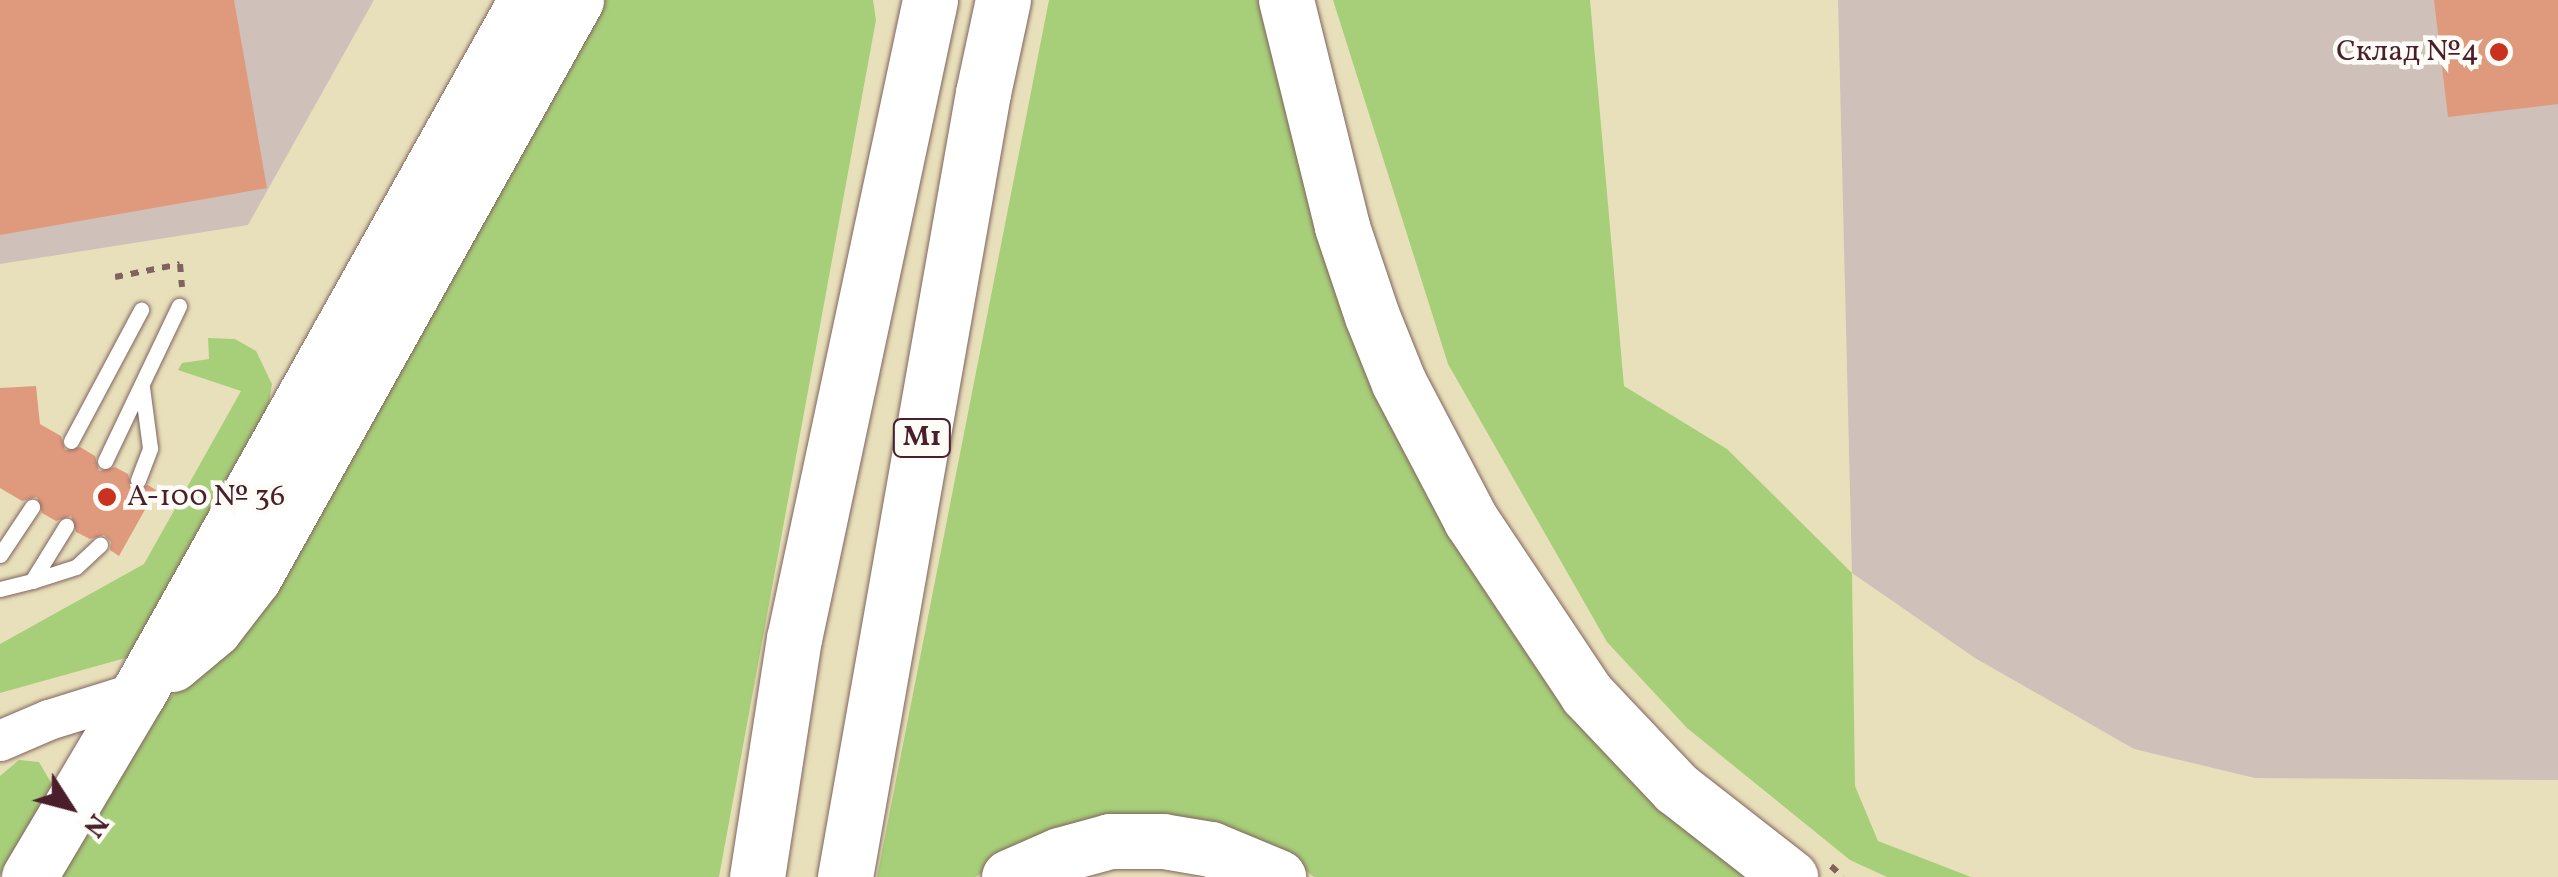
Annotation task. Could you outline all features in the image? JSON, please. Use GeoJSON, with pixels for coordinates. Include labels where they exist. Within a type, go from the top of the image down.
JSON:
{"type":"FeatureCollection","features":[{"type":"Feature","properties":{"kind":"highway"},"geometry":{"type":"LineString","coordinates":[[30,877],[139,692],[526,0]]}},
{"type":"Feature","properties":{"kind":"highway"},"geometry":{"type":"LineString","coordinates":[[139,692],[214,629],[254,577],[576,0]]}},
{"type":"Feature","properties":{"kind":"highway","name":"М1"},"geometry":{"type":"LineString","coordinates":[[845,877],[983,93],[1003,0]]}},
{"type":"Feature","properties":{"kind":"highway"},"geometry":{"type":"LineString","coordinates":[[1286,0],[1342,228],[1372,316],[1399,382],[1471,520],[1599,708],[1676,788],[1803,866]]}},
{"type":"Feature","properties":{"kind":"highway"},"geometry":{"type":"LineString","coordinates":[[756,877],[794,640],[918,14]]}},
{"type":"Feature","properties":{"kind":"highway"},"geometry":{"type":"LineString","coordinates":[[1009,877],[1058,856],[1110,841],[1210,849],[1278,877]]}},
{"type":"Feature","properties":{"kind":"street"},"geometry":{"type":"LineString","coordinates":[[0,742],[49,720],[139,692]]}},
{"type":"Feature","properties":{"kind":"lane"},"geometry":{"type":"LineString","coordinates":[[105,462],[179,306]]}},
{"type":"Feature","properties":{"kind":"lane"},"geometry":{"type":"LineString","coordinates":[[71,441],[141,310]]}},
{"type":"Feature","properties":{"kind":"lane"},"geometry":{"type":"LineString","coordinates":[[138,480],[150,448],[142,384]]}},
{"type":"Feature","properties":{"kind":"lane"},"geometry":{"type":"LineString","coordinates":[[0,554],[32,507]]}},
{"type":"Feature","properties":{"kind":"lane"},"geometry":{"type":"LineString","coordinates":[[32,582],[66,526]]}},
{"type":"Feature","properties":{"kind":"lane"},"geometry":{"type":"LineString","coordinates":[[0,589],[76,567],[100,545]]}},
{"type":"Feature","properties":{"kind":"path"},"geometry":{"type":"LineString","coordinates":[[1803,866],[1843,877]]}},
{"type":"Feature","properties":{"kind":"shaded area"},"geometry":{"type":"Polygon","coordinates":[[[0,0],[374,0],[248,225],[0,264],[0,0]]]}},
{"type":"Feature","properties":{"kind":"shaded area"},"geometry":{"type":"Polygon","coordinates":[[[1838,0],[2558,0],[2558,780],[2255,778],[2134,749],[1975,658],[1852,573],[1838,0]]]}},
{"type":"Feature","properties":{"kind":"green space"},"geometry":{"type":"Polygon","coordinates":[[[601,0],[873,0],[876,20],[719,877],[61,877],[158,708],[229,646],[601,0]]]}},
{"type":"Feature","properties":{"kind":"green space"},"geometry":{"type":"Polygon","coordinates":[[[1049,0],[1267,0],[1435,510],[1510,629],[1593,739],[1758,877],[1314,877],[1301,867],[994,865],[976,877],[877,877],[1049,0]]]}},
{"type":"Feature","properties":{"kind":"green space"},"geometry":{"type":"Polygon","coordinates":[[[1333,0],[1590,0],[1624,386],[1727,449],[1852,573],[1855,786],[1878,841],[1971,877],[1887,877],[1850,860],[1687,728],[1607,642],[1448,364],[1333,0]]]}},
{"type":"Feature","properties":{"kind":"green space"},"geometry":{"type":"Polygon","coordinates":[[[208,338],[235,339],[256,351],[272,384],[268,409],[129,657],[0,693],[0,644],[144,564],[241,391],[178,370],[182,363],[209,359],[208,338]]]}},
{"type":"Feature","properties":{"kind":"green space"},"geometry":{"type":"Polygon","coordinates":[[[19,760],[39,762],[53,786],[0,876],[0,776],[19,760]]]}},
{"type":"Feature","properties":{"kind":"building"},"geometry":{"type":"Polygon","coordinates":[[[0,0],[234,0],[267,188],[0,235],[0,0]]]}},
{"type":"Feature","properties":{"kind":"building","name":"Склад №4"},"geometry":{"type":"Polygon","coordinates":[[[2434,0],[2558,0],[2558,104],[2448,117],[2434,0]]]}},
{"type":"Feature","properties":{"kind":"building"},"geometry":{"type":"Polygon","coordinates":[[[36,386],[40,424],[61,436],[65,450],[80,447],[95,456],[99,471],[115,467],[128,474],[133,490],[148,485],[156,490],[119,556],[110,550],[111,542],[104,535],[90,539],[76,532],[71,516],[56,521],[42,513],[37,497],[22,501],[0,488],[0,388],[36,386]]]}},
{"type":"Feature","properties":{"kind":"place","name":"Склад №4"},"geometry":{"type":"Point","coordinates":[2499,52]}},
{"type":"Feature","properties":{"kind":"place","name":"А-100 № 36"},"geometry":{"type":"Point","coordinates":[107,497]}}]}
